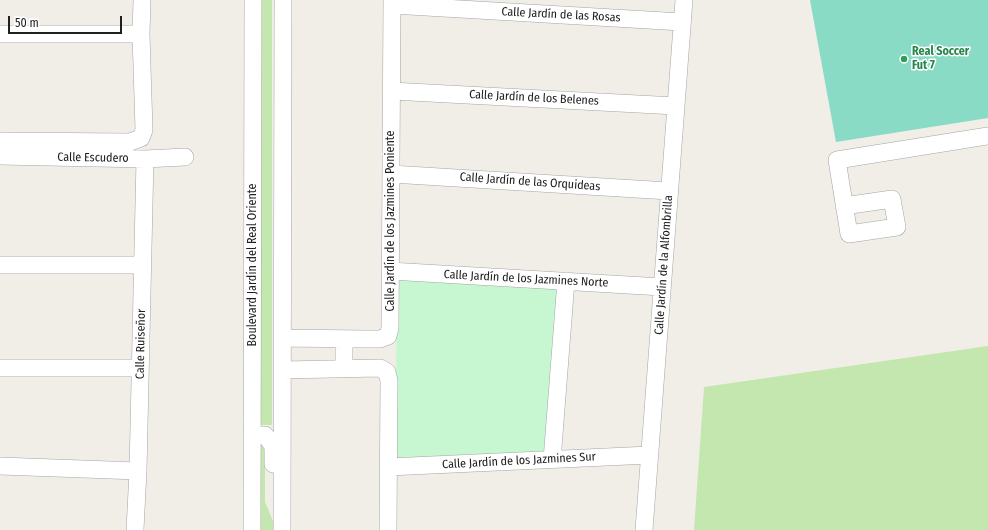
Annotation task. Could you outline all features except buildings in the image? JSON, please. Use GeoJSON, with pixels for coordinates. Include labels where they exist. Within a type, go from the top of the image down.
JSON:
{"type":"FeatureCollection","features":[{"type":"Feature","properties":{"kind":"street"},"geometry":{"type":"LineString","coordinates":[[0,34],[141,34],[142,0]]}},
{"type":"Feature","properties":{"kind":"street","name":"Boulevard Jardín del Real Oriente"},"geometry":{"type":"LineString","coordinates":[[252,530],[253,0]]}},
{"type":"Feature","properties":{"kind":"street"},"geometry":{"type":"LineString","coordinates":[[282,530],[283,0]]}},
{"type":"Feature","properties":{"kind":"street","name":"Calle Jardín de la Alfombrilla"},"geometry":{"type":"LineString","coordinates":[[644,530],[684,0]]}},
{"type":"Feature","properties":{"kind":"street","name":"Calle Jardín de los Jazmines Poniente"},"geometry":{"type":"LineString","coordinates":[[283,338],[380,339],[388,336],[390,328],[392,2]]}},
{"type":"Feature","properties":{"kind":"street","name":"Calle Jardín de las Rosas"},"geometry":{"type":"LineString","coordinates":[[392,2],[682,22]]}},
{"type":"Feature","properties":{"kind":"street","name":"Calle Escudero"},"geometry":{"type":"LineString","coordinates":[[0,141],[130,142],[141,138],[144,130],[141,34]]}},
{"type":"Feature","properties":{"kind":"street","name":"Calle Jardín de los Belenes"},"geometry":{"type":"LineString","coordinates":[[392,91],[676,106]]}},
{"type":"Feature","properties":{"kind":"street"},"geometry":{"type":"LineString","coordinates":[[844,206],[837,160],[988,136]]}},
{"type":"Feature","properties":{"kind":"street","name":"Calle Escudero"},"geometry":{"type":"LineString","coordinates":[[0,156],[145,159],[185,157]]}},
{"type":"Feature","properties":{"kind":"street","name":"Calle Ruiseñor"},"geometry":{"type":"LineString","coordinates":[[135,530],[138,471],[145,159]]}},
{"type":"Feature","properties":{"kind":"street","name":"Calle Jardín de las Orquideas"},"geometry":{"type":"LineString","coordinates":[[391,174],[669,191]]}},
{"type":"Feature","properties":{"kind":"street"},"geometry":{"type":"LineString","coordinates":[[0,265],[142,265]]}},
{"type":"Feature","properties":{"kind":"street","name":"Calle Jardín de los Jazmines Norte"},"geometry":{"type":"LineString","coordinates":[[390,271],[662,287]]}},
{"type":"Feature","properties":{"kind":"street"},"geometry":{"type":"LineString","coordinates":[[552,460],[566,281]]}},
{"type":"Feature","properties":{"kind":"street"},"geometry":{"type":"LineString","coordinates":[[344,339],[344,368]]}},
{"type":"Feature","properties":{"kind":"street"},"geometry":{"type":"LineString","coordinates":[[0,368],[140,368]]}},
{"type":"Feature","properties":{"kind":"street"},"geometry":{"type":"LineString","coordinates":[[283,370],[380,368],[387,372],[389,381],[388,530]]}},
{"type":"Feature","properties":{"kind":"street"},"geometry":{"type":"LineString","coordinates":[[252,435],[266,435],[273,446],[275,486],[282,498]]}},
{"type":"Feature","properties":{"kind":"street","name":"Calle Jardín de los Jazmines Sur"},"geometry":{"type":"LineString","coordinates":[[388,467],[650,455]]}},
{"type":"Feature","properties":{"kind":"street"},"geometry":{"type":"LineString","coordinates":[[0,466],[138,471]]}},
{"type":"Feature","properties":{"kind":"green space"},"geometry":{"type":"Polygon","coordinates":[[[260,0],[272,0],[272,425],[261,425],[257,420],[260,0]]]}},
{"type":"Feature","properties":{"kind":"green space","name":"Real Soccer Fut 7"},"geometry":{"type":"Polygon","coordinates":[[[810,0],[988,0],[988,118],[836,142],[810,0]]]}},
{"type":"Feature","properties":{"kind":"green space"},"geometry":{"type":"Polygon","coordinates":[[[397,279],[558,288],[546,452],[395,459],[397,279]]]}},
{"type":"Feature","properties":{"kind":"green space"},"geometry":{"type":"Polygon","coordinates":[[[988,346],[988,530],[694,530],[704,387],[988,346]]]}},
{"type":"Feature","properties":{"kind":"green space"},"geometry":{"type":"Polygon","coordinates":[[[265,441],[265,502],[273,521],[273,530],[260,530],[258,443],[265,441]]]}},
{"type":"Feature","properties":{"kind":"place","name":"Real Soccer Fut 7"},"geometry":{"type":"Point","coordinates":[904,59]}}]}
